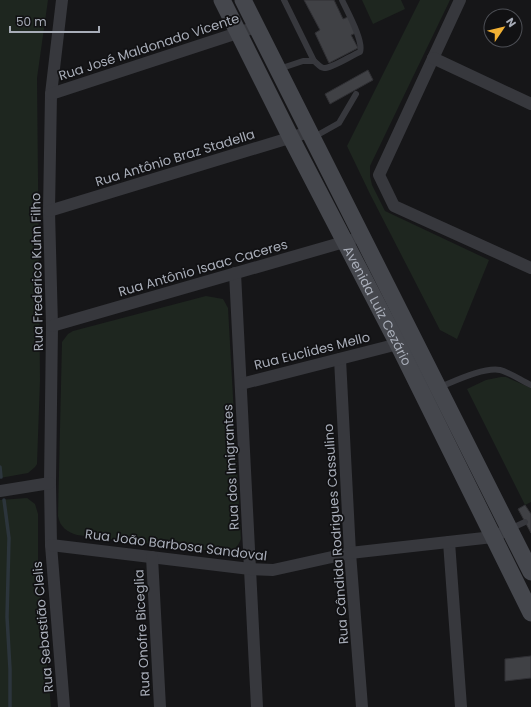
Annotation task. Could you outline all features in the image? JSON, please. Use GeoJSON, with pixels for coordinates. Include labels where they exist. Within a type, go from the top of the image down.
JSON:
{"type":"FeatureCollection","features":[{"type":"Feature","properties":{"kind":"street","name":"Rua Frederico Kuhn Filho"},"geometry":{"type":"LineString","coordinates":[[51,545],[50,483],[52,326],[49,210],[51,94],[62,0]]}},
{"type":"Feature","properties":{"kind":"street","name":"Avenida Luiz Cezário"},"geometry":{"type":"LineString","coordinates":[[222,0],[291,138],[354,240],[406,341],[494,537],[531,613]]}},
{"type":"Feature","properties":{"kind":"street","name":"Avenida Luiz Cezário"},"geometry":{"type":"LineString","coordinates":[[243,0],[311,135],[354,240]]}},
{"type":"Feature","properties":{"kind":"street"},"geometry":{"type":"LineString","coordinates":[[460,0],[379,175],[394,206],[531,268]]}},
{"type":"Feature","properties":{"kind":"street","name":"Rua José Maldonado Vicente"},"geometry":{"type":"LineString","coordinates":[[51,94],[256,27]]}},
{"type":"Feature","properties":{"kind":"street"},"geometry":{"type":"LineString","coordinates":[[433,58],[531,104]]}},
{"type":"Feature","properties":{"kind":"street"},"geometry":{"type":"LineString","coordinates":[[266,88],[281,75]]}},
{"type":"Feature","properties":{"kind":"street","name":"Rua Antônio Braz Stadella"},"geometry":{"type":"LineString","coordinates":[[49,210],[291,138],[311,135]]}},
{"type":"Feature","properties":{"kind":"street","name":"Rua Antônio Isaac Caceres"},"geometry":{"type":"LineString","coordinates":[[52,326],[354,240]]}},
{"type":"Feature","properties":{"kind":"street","name":"Rua dos Imigrantes"},"geometry":{"type":"LineString","coordinates":[[235,274],[257,707]]}},
{"type":"Feature","properties":{"kind":"street","name":"Avenida Luiz Cezário"},"geometry":{"type":"LineString","coordinates":[[406,341],[438,387],[531,572]]}},
{"type":"Feature","properties":{"kind":"street","name":"Rua Euclides Mello"},"geometry":{"type":"LineString","coordinates":[[241,384],[406,341]]}},
{"type":"Feature","properties":{"kind":"street","name":"Rua Cândida Rodrigues Cassulino"},"geometry":{"type":"LineString","coordinates":[[340,359],[350,553],[362,707]]}},
{"type":"Feature","properties":{"kind":"street"},"geometry":{"type":"LineString","coordinates":[[0,491],[50,483]]}},
{"type":"Feature","properties":{"kind":"street","name":"Rua João Barbosa Sandoval"},"geometry":{"type":"LineString","coordinates":[[51,545],[250,569],[273,570],[350,553],[494,537],[510,529]]}},
{"type":"Feature","properties":{"kind":"street"},"geometry":{"type":"LineString","coordinates":[[449,542],[462,707]]}},
{"type":"Feature","properties":{"kind":"street","name":"Rua Sebastião Clelis"},"geometry":{"type":"LineString","coordinates":[[51,545],[64,707]]}},
{"type":"Feature","properties":{"kind":"street","name":"Rua Onofre Biceglia"},"geometry":{"type":"LineString","coordinates":[[152,557],[160,707]]}},
{"type":"Feature","properties":{"kind":"lane"},"geometry":{"type":"LineString","coordinates":[[284,0],[314,61],[320,67],[325,68],[360,52],[361,48],[355,26],[342,0]]}},
{"type":"Feature","properties":{"kind":"lane"},"geometry":{"type":"LineString","coordinates":[[281,75],[303,61],[314,61]]}},
{"type":"Feature","properties":{"kind":"lane"},"geometry":{"type":"LineString","coordinates":[[311,135],[339,123],[356,94]]}},
{"type":"Feature","properties":{"kind":"lane"},"geometry":{"type":"LineString","coordinates":[[438,387],[481,372],[492,370],[501,370],[531,385]]}},
{"type":"Feature","properties":{"kind":"lane"},"geometry":{"type":"LineString","coordinates":[[510,529],[525,522]]}},
{"type":"Feature","properties":{"kind":"shaded area"},"geometry":{"type":"Polygon","coordinates":[[[0,0],[48,0],[37,78],[40,380],[37,464],[28,473],[0,478],[0,0]]]}},
{"type":"Feature","properties":{"kind":"shaded area"},"geometry":{"type":"Polygon","coordinates":[[[362,0],[401,0],[405,9],[373,24],[362,0]]]}},
{"type":"Feature","properties":{"kind":"shaded area"},"geometry":{"type":"Polygon","coordinates":[[[420,0],[450,0],[370,166],[370,176],[372,185],[385,211],[489,260],[457,339],[440,330],[347,146],[420,0]]]}},
{"type":"Feature","properties":{"kind":"shaded area"},"geometry":{"type":"Polygon","coordinates":[[[206,296],[223,299],[228,308],[241,539],[239,543],[236,548],[222,552],[77,535],[70,532],[62,526],[58,516],[62,342],[68,334],[73,331],[206,296]]]}},
{"type":"Feature","properties":{"kind":"shaded area"},"geometry":{"type":"Polygon","coordinates":[[[506,377],[531,388],[531,502],[525,505],[467,389],[486,380],[506,377]]]}},
{"type":"Feature","properties":{"kind":"shaded area"},"geometry":{"type":"Polygon","coordinates":[[[27,498],[35,504],[38,514],[38,566],[40,596],[51,707],[0,707],[0,500],[27,498]]]}},
{"type":"Feature","properties":{"kind":"building"},"geometry":{"type":"Polygon","coordinates":[[[304,0],[334,0],[343,19],[348,17],[356,33],[351,35],[358,48],[329,63],[315,33],[320,30],[304,0]]]}},
{"type":"Feature","properties":{"kind":"building"},"geometry":{"type":"Polygon","coordinates":[[[368,70],[373,80],[330,104],[325,94],[368,70]]]}},
{"type":"Feature","properties":{"kind":"building"},"geometry":{"type":"Polygon","coordinates":[[[525,505],[531,514],[531,533],[518,509],[525,505]]]}},
{"type":"Feature","properties":{"kind":"building"},"geometry":{"type":"Polygon","coordinates":[[[531,656],[531,678],[505,681],[505,659],[531,656]]]}},
{"type":"Feature","properties":{"kind":"waterway"},"geometry":{"type":"LineString","coordinates":[[0,467],[1,477]]}},
{"type":"Feature","properties":{"kind":"waterway"},"geometry":{"type":"LineString","coordinates":[[4,500],[9,538],[7,617],[10,669],[10,707]]}}]}
